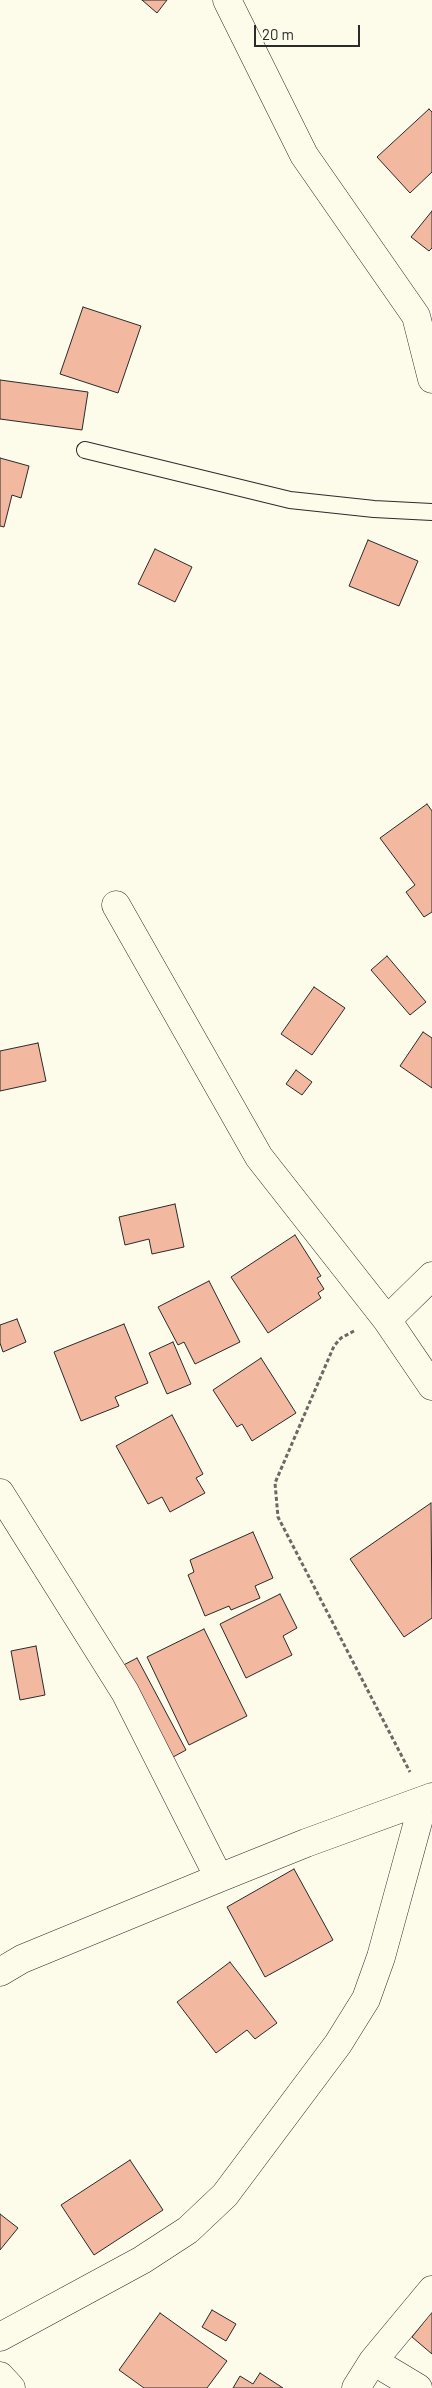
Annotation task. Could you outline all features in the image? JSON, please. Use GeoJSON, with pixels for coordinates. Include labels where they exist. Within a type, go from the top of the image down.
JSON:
{"type":"FeatureCollection","features":[{"type":"Feature","properties":{"kind":"street"},"geometry":{"type":"LineString","coordinates":[[227,0],[304,155],[416,316],[432,380]]}},
{"type":"Feature","properties":{"kind":"street"},"geometry":{"type":"LineString","coordinates":[[116,905],[259,1157],[387,1320],[432,1386]]}},
{"type":"Feature","properties":{"kind":"street"},"geometry":{"type":"LineString","coordinates":[[387,1320],[432,1276]]}},
{"type":"Feature","properties":{"kind":"street"},"geometry":{"type":"LineString","coordinates":[[0,1493],[125,1692],[220,1878]]}},
{"type":"Feature","properties":{"kind":"street"},"geometry":{"type":"LineString","coordinates":[[0,1972],[22,1959],[306,1843],[428,1798]]}},
{"type":"Feature","properties":{"kind":"street"},"geometry":{"type":"LineString","coordinates":[[0,2337],[142,2260],[188,2230],[225,2195],[338,2044],[366,1999],[381,1957],[428,1798]]}},
{"type":"Feature","properties":{"kind":"street"},"geometry":{"type":"LineString","coordinates":[[356,2388],[372,2361],[432,2290]]}},
{"type":"Feature","properties":{"kind":"street"},"geometry":{"type":"LineString","coordinates":[[372,2361],[418,2388]]}},
{"type":"Feature","properties":{"kind":"street"},"geometry":{"type":"LineString","coordinates":[[0,2376],[11,2388]]}},
{"type":"Feature","properties":{"kind":"lane"},"geometry":{"type":"LineString","coordinates":[[84,450],[290,500],[374,509],[432,512]]}},
{"type":"Feature","properties":{"kind":"path"},"geometry":{"type":"LineString","coordinates":[[387,1320],[346,1334],[334,1346],[275,1484],[278,1517],[428,1798]]}},
{"type":"Feature","properties":{"kind":"building"},"geometry":{"type":"Polygon","coordinates":[[[142,0],[167,0],[157,13],[142,0]]]}},
{"type":"Feature","properties":{"kind":"building"},"geometry":{"type":"Polygon","coordinates":[[[429,109],[432,112],[432,172],[410,193],[377,157],[429,109]]]}},
{"type":"Feature","properties":{"kind":"building"},"geometry":{"type":"Polygon","coordinates":[[[432,211],[432,248],[429,251],[411,237],[432,211]]]}},
{"type":"Feature","properties":{"kind":"building"},"geometry":{"type":"Polygon","coordinates":[[[83,307],[141,326],[118,393],[60,374],[83,307]]]}},
{"type":"Feature","properties":{"kind":"building"},"geometry":{"type":"Polygon","coordinates":[[[0,380],[88,392],[82,430],[0,419],[0,380]]]}},
{"type":"Feature","properties":{"kind":"building"},"geometry":{"type":"Polygon","coordinates":[[[0,458],[29,466],[21,498],[12,495],[4,527],[0,526],[0,458]]]}},
{"type":"Feature","properties":{"kind":"building"},"geometry":{"type":"Polygon","coordinates":[[[368,540],[418,561],[399,606],[349,586],[368,540]]]}},
{"type":"Feature","properties":{"kind":"building"},"geometry":{"type":"Polygon","coordinates":[[[155,549],[192,567],[175,602],[138,584],[155,549]]]}},
{"type":"Feature","properties":{"kind":"building"},"geometry":{"type":"Polygon","coordinates":[[[427,804],[432,811],[432,912],[424,917],[406,892],[415,885],[380,838],[427,804]]]}},
{"type":"Feature","properties":{"kind":"building"},"geometry":{"type":"Polygon","coordinates":[[[387,956],[426,1002],[410,1015],[371,970],[387,956]]]}},
{"type":"Feature","properties":{"kind":"building"},"geometry":{"type":"Polygon","coordinates":[[[314,987],[345,1008],[312,1055],[281,1034],[314,987]]]}},
{"type":"Feature","properties":{"kind":"building"},"geometry":{"type":"Polygon","coordinates":[[[423,1032],[432,1038],[432,1088],[400,1066],[423,1032]]]}},
{"type":"Feature","properties":{"kind":"building"},"geometry":{"type":"Polygon","coordinates":[[[38,1043],[46,1081],[0,1091],[0,1051],[38,1043]]]}},
{"type":"Feature","properties":{"kind":"building"},"geometry":{"type":"Polygon","coordinates":[[[296,1070],[312,1082],[302,1095],[286,1084],[296,1070]]]}},
{"type":"Feature","properties":{"kind":"building"},"geometry":{"type":"Polygon","coordinates":[[[175,1204],[184,1247],[152,1254],[149,1239],[125,1245],[119,1217],[175,1204]]]}},
{"type":"Feature","properties":{"kind":"building"},"geometry":{"type":"Polygon","coordinates":[[[295,1235],[321,1276],[317,1278],[324,1289],[318,1293],[321,1298],[268,1333],[231,1277],[295,1235]]]}},
{"type":"Feature","properties":{"kind":"building"},"geometry":{"type":"Polygon","coordinates":[[[209,1281],[240,1342],[195,1364],[184,1342],[178,1345],[158,1307],[209,1281]]]}},
{"type":"Feature","properties":{"kind":"building"},"geometry":{"type":"Polygon","coordinates":[[[17,1319],[26,1342],[3,1352],[0,1343],[0,1325],[17,1319]]]}},
{"type":"Feature","properties":{"kind":"building"},"geometry":{"type":"Polygon","coordinates":[[[124,1324],[148,1383],[115,1397],[119,1406],[81,1421],[54,1352],[124,1324]]]}},
{"type":"Feature","properties":{"kind":"building"},"geometry":{"type":"Polygon","coordinates":[[[173,1342],[191,1384],[167,1394],[149,1353],[173,1342]]]}},
{"type":"Feature","properties":{"kind":"building"},"geometry":{"type":"Polygon","coordinates":[[[261,1358],[296,1413],[252,1441],[242,1424],[237,1427],[213,1390],[261,1358]]]}},
{"type":"Feature","properties":{"kind":"building"},"geometry":{"type":"Polygon","coordinates":[[[172,1415],[203,1474],[196,1478],[205,1493],[170,1512],[162,1497],[148,1504],[116,1446],[172,1415]]]}},
{"type":"Feature","properties":{"kind":"building"},"geometry":{"type":"Polygon","coordinates":[[[431,1503],[432,1618],[404,1637],[350,1559],[431,1503]]]}},
{"type":"Feature","properties":{"kind":"building"},"geometry":{"type":"Polygon","coordinates":[[[253,1532],[273,1578],[255,1586],[260,1598],[231,1610],[229,1606],[205,1616],[188,1575],[194,1572],[190,1560],[253,1532]]]}},
{"type":"Feature","properties":{"kind":"building"},"geometry":{"type":"Polygon","coordinates":[[[280,1594],[297,1628],[283,1636],[292,1655],[246,1678],[220,1624],[280,1594]]]}},
{"type":"Feature","properties":{"kind":"building"},"geometry":{"type":"Polygon","coordinates":[[[204,1629],[247,1716],[189,1745],[147,1657],[204,1629]]]}},
{"type":"Feature","properties":{"kind":"building"},"geometry":{"type":"Polygon","coordinates":[[[36,1646],[45,1695],[20,1700],[11,1651],[36,1646]]]}},
{"type":"Feature","properties":{"kind":"building"},"geometry":{"type":"Polygon","coordinates":[[[137,1658],[186,1750],[162,1763],[114,1670],[137,1658]]]}},
{"type":"Feature","properties":{"kind":"building"},"geometry":{"type":"Polygon","coordinates":[[[294,1869],[333,1940],[265,1977],[227,1907],[294,1869]]]}},
{"type":"Feature","properties":{"kind":"building"},"geometry":{"type":"Polygon","coordinates":[[[230,1962],[277,2023],[255,2039],[247,2030],[216,2053],[177,2002],[230,1962]]]}},
{"type":"Feature","properties":{"kind":"building"},"geometry":{"type":"Polygon","coordinates":[[[130,2160],[163,2210],[94,2255],[61,2205],[130,2160]]]}},
{"type":"Feature","properties":{"kind":"building"},"geometry":{"type":"Polygon","coordinates":[[[0,2214],[18,2228],[0,2250],[0,2214]]]}},
{"type":"Feature","properties":{"kind":"building"},"geometry":{"type":"Polygon","coordinates":[[[212,2310],[236,2324],[226,2341],[202,2327],[212,2310]]]}},
{"type":"Feature","properties":{"kind":"building"},"geometry":{"type":"Polygon","coordinates":[[[432,2312],[432,2354],[412,2337],[432,2312]]]}},
{"type":"Feature","properties":{"kind":"building"},"geometry":{"type":"Polygon","coordinates":[[[160,2313],[227,2361],[207,2388],[144,2388],[119,2370],[160,2313]]]}},
{"type":"Feature","properties":{"kind":"building"},"geometry":{"type":"Polygon","coordinates":[[[260,2373],[283,2388],[233,2388],[240,2376],[253,2384],[260,2373]]]}}]}
